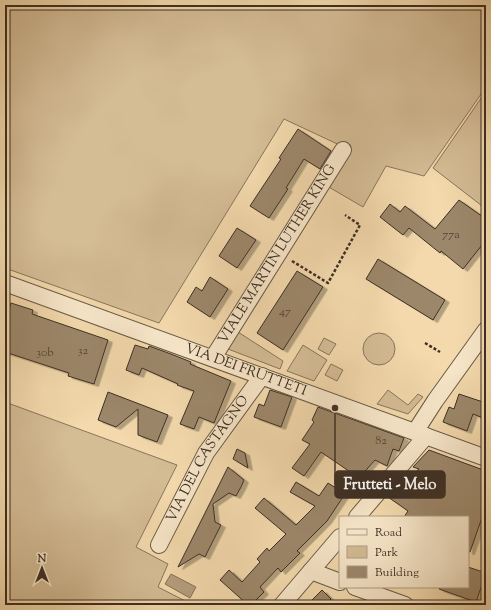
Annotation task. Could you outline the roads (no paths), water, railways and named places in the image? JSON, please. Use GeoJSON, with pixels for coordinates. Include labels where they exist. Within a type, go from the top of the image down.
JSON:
{"type":"FeatureCollection","features":[{"type":"Feature","properties":{"kind":"street","name":"VIALE MARTIN LUTHER KING"},"geometry":{"type":"LineString","coordinates":[[213,358],[342,150]]}},
{"type":"Feature","properties":{"kind":"street","name":"VIA DEI FRUTTETI"},"geometry":{"type":"LineString","coordinates":[[5,283],[486,458]]}},
{"type":"Feature","properties":{"kind":"street"},"geometry":{"type":"LineString","coordinates":[[358,516],[420,434],[435,401],[486,330]]}},
{"type":"Feature","properties":{"kind":"street","name":"VIA DEL CASTAGNO"},"geometry":{"type":"LineString","coordinates":[[159,545],[206,453],[262,376]]}},
{"type":"Feature","properties":{"kind":"street"},"geometry":{"type":"LineString","coordinates":[[282,605],[339,538]]}},
{"type":"Feature","properties":{"kind":"street"},"geometry":{"type":"LineString","coordinates":[[311,571],[339,582]]}},
{"type":"Feature","properties":{"kind":"street"},"geometry":{"type":"LineString","coordinates":[[358,588],[405,605]]}},
{"type":"Feature","properties":{"kind":"place","name":"Frutteti - Melo"},"geometry":{"type":"Point","coordinates":[335,408]}}]}
